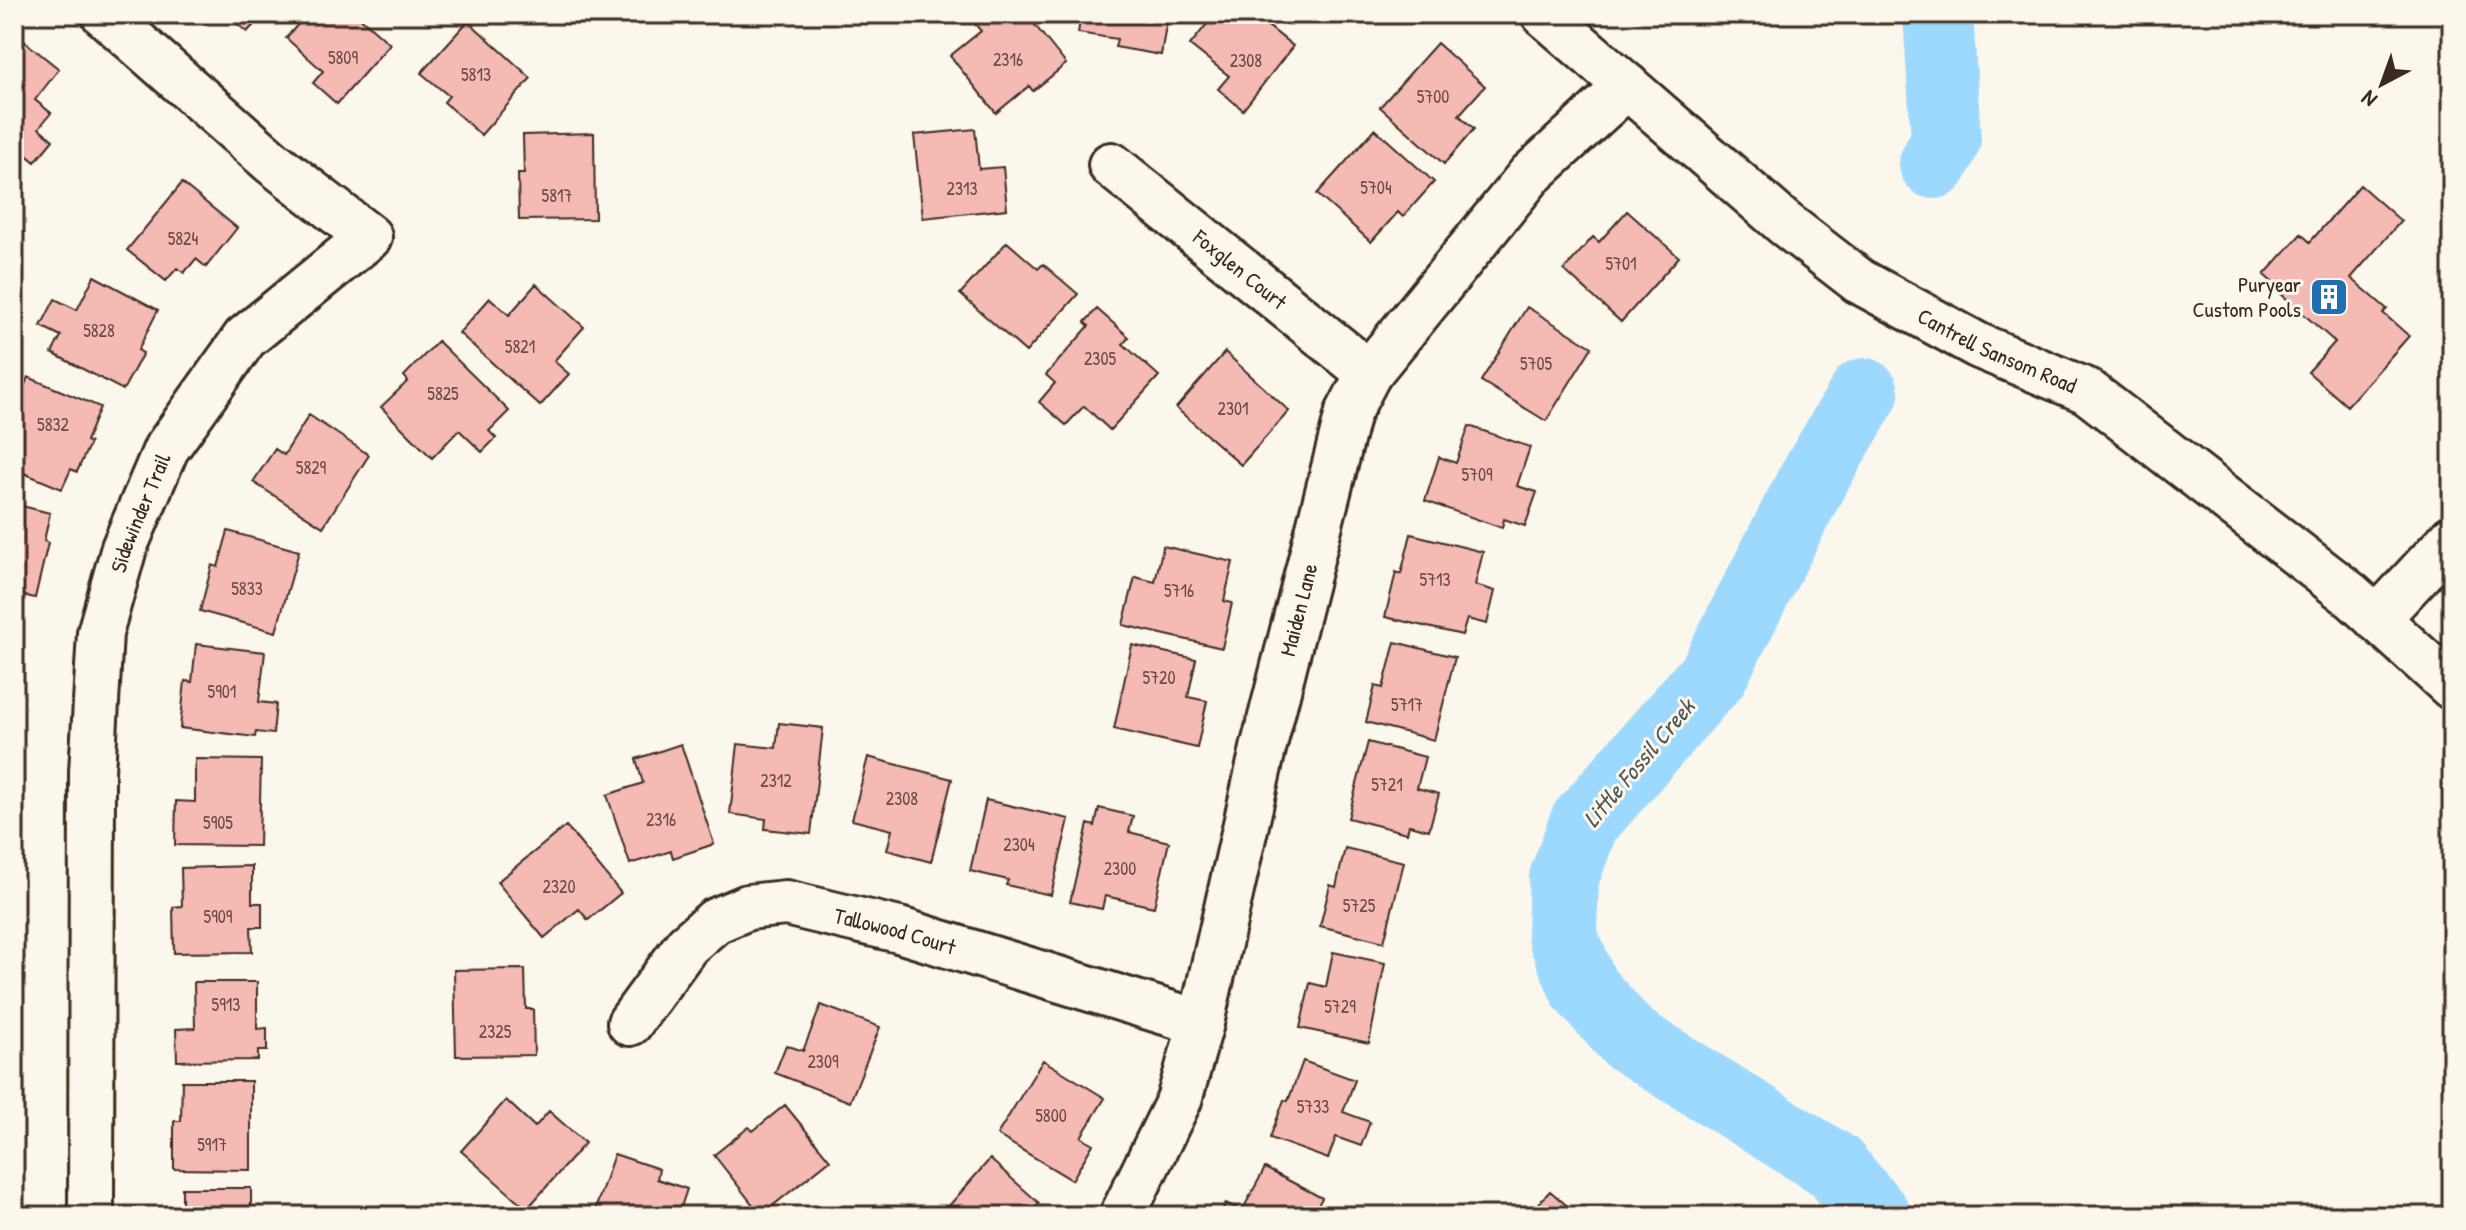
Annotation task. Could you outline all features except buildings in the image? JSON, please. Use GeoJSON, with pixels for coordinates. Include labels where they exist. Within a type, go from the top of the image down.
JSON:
{"type":"FeatureCollection","features":[{"type":"Feature","properties":{"kind":"street","name":"Sidewinder Trail"},"geometry":{"type":"LineString","coordinates":[[91,1216],[92,772],[100,633],[124,548],[166,449],[245,338],[369,237],[272,162],[104,14]]}},
{"type":"Feature","properties":{"kind":"street","name":"Cantrell Sansom Road"},"geometry":{"type":"LineString","coordinates":[[1544,14],[1784,223],[1859,281],[1979,346],[2087,391],[2351,595],[2452,687]]}},
{"type":"Feature","properties":{"kind":"street","name":"Maiden Lane"},"geometry":{"type":"LineString","coordinates":[[1122,1216],[1179,1100],[1201,1023],[1263,749],[1348,413],[1369,373],[1530,175],[1627,86]]}},
{"type":"Feature","properties":{"kind":"street","name":"Foxglen Court"},"geometry":{"type":"LineString","coordinates":[[1111,165],[1369,373]]}},
{"type":"Feature","properties":{"kind":"street"},"geometry":{"type":"LineString","coordinates":[[2377,619],[2452,538]]}},
{"type":"Feature","properties":{"kind":"street","name":"Tallowood Court"},"geometry":{"type":"LineString","coordinates":[[630,1023],[687,945],[715,921],[748,907],[786,903],[899,930],[1201,1023]]}},
{"type":"Feature","properties":{"kind":"waterway","name":"Little Fossil Creek"},"geometry":{"type":"LineString","coordinates":[[1934,164],[1946,139],[1938,14]]}},
{"type":"Feature","properties":{"kind":"waterway","name":"Little Fossil Creek"},"geometry":{"type":"LineString","coordinates":[[1864,393],[1810,485],[1713,675],[1584,823],[1564,878],[1562,935],[1584,988],[1628,1038],[1834,1166],[1876,1216]]}},
{"type":"Feature","properties":{"kind":"place","name":"Puryear Custom Pools"},"geometry":{"type":"Point","coordinates":[2329,297]}}]}
